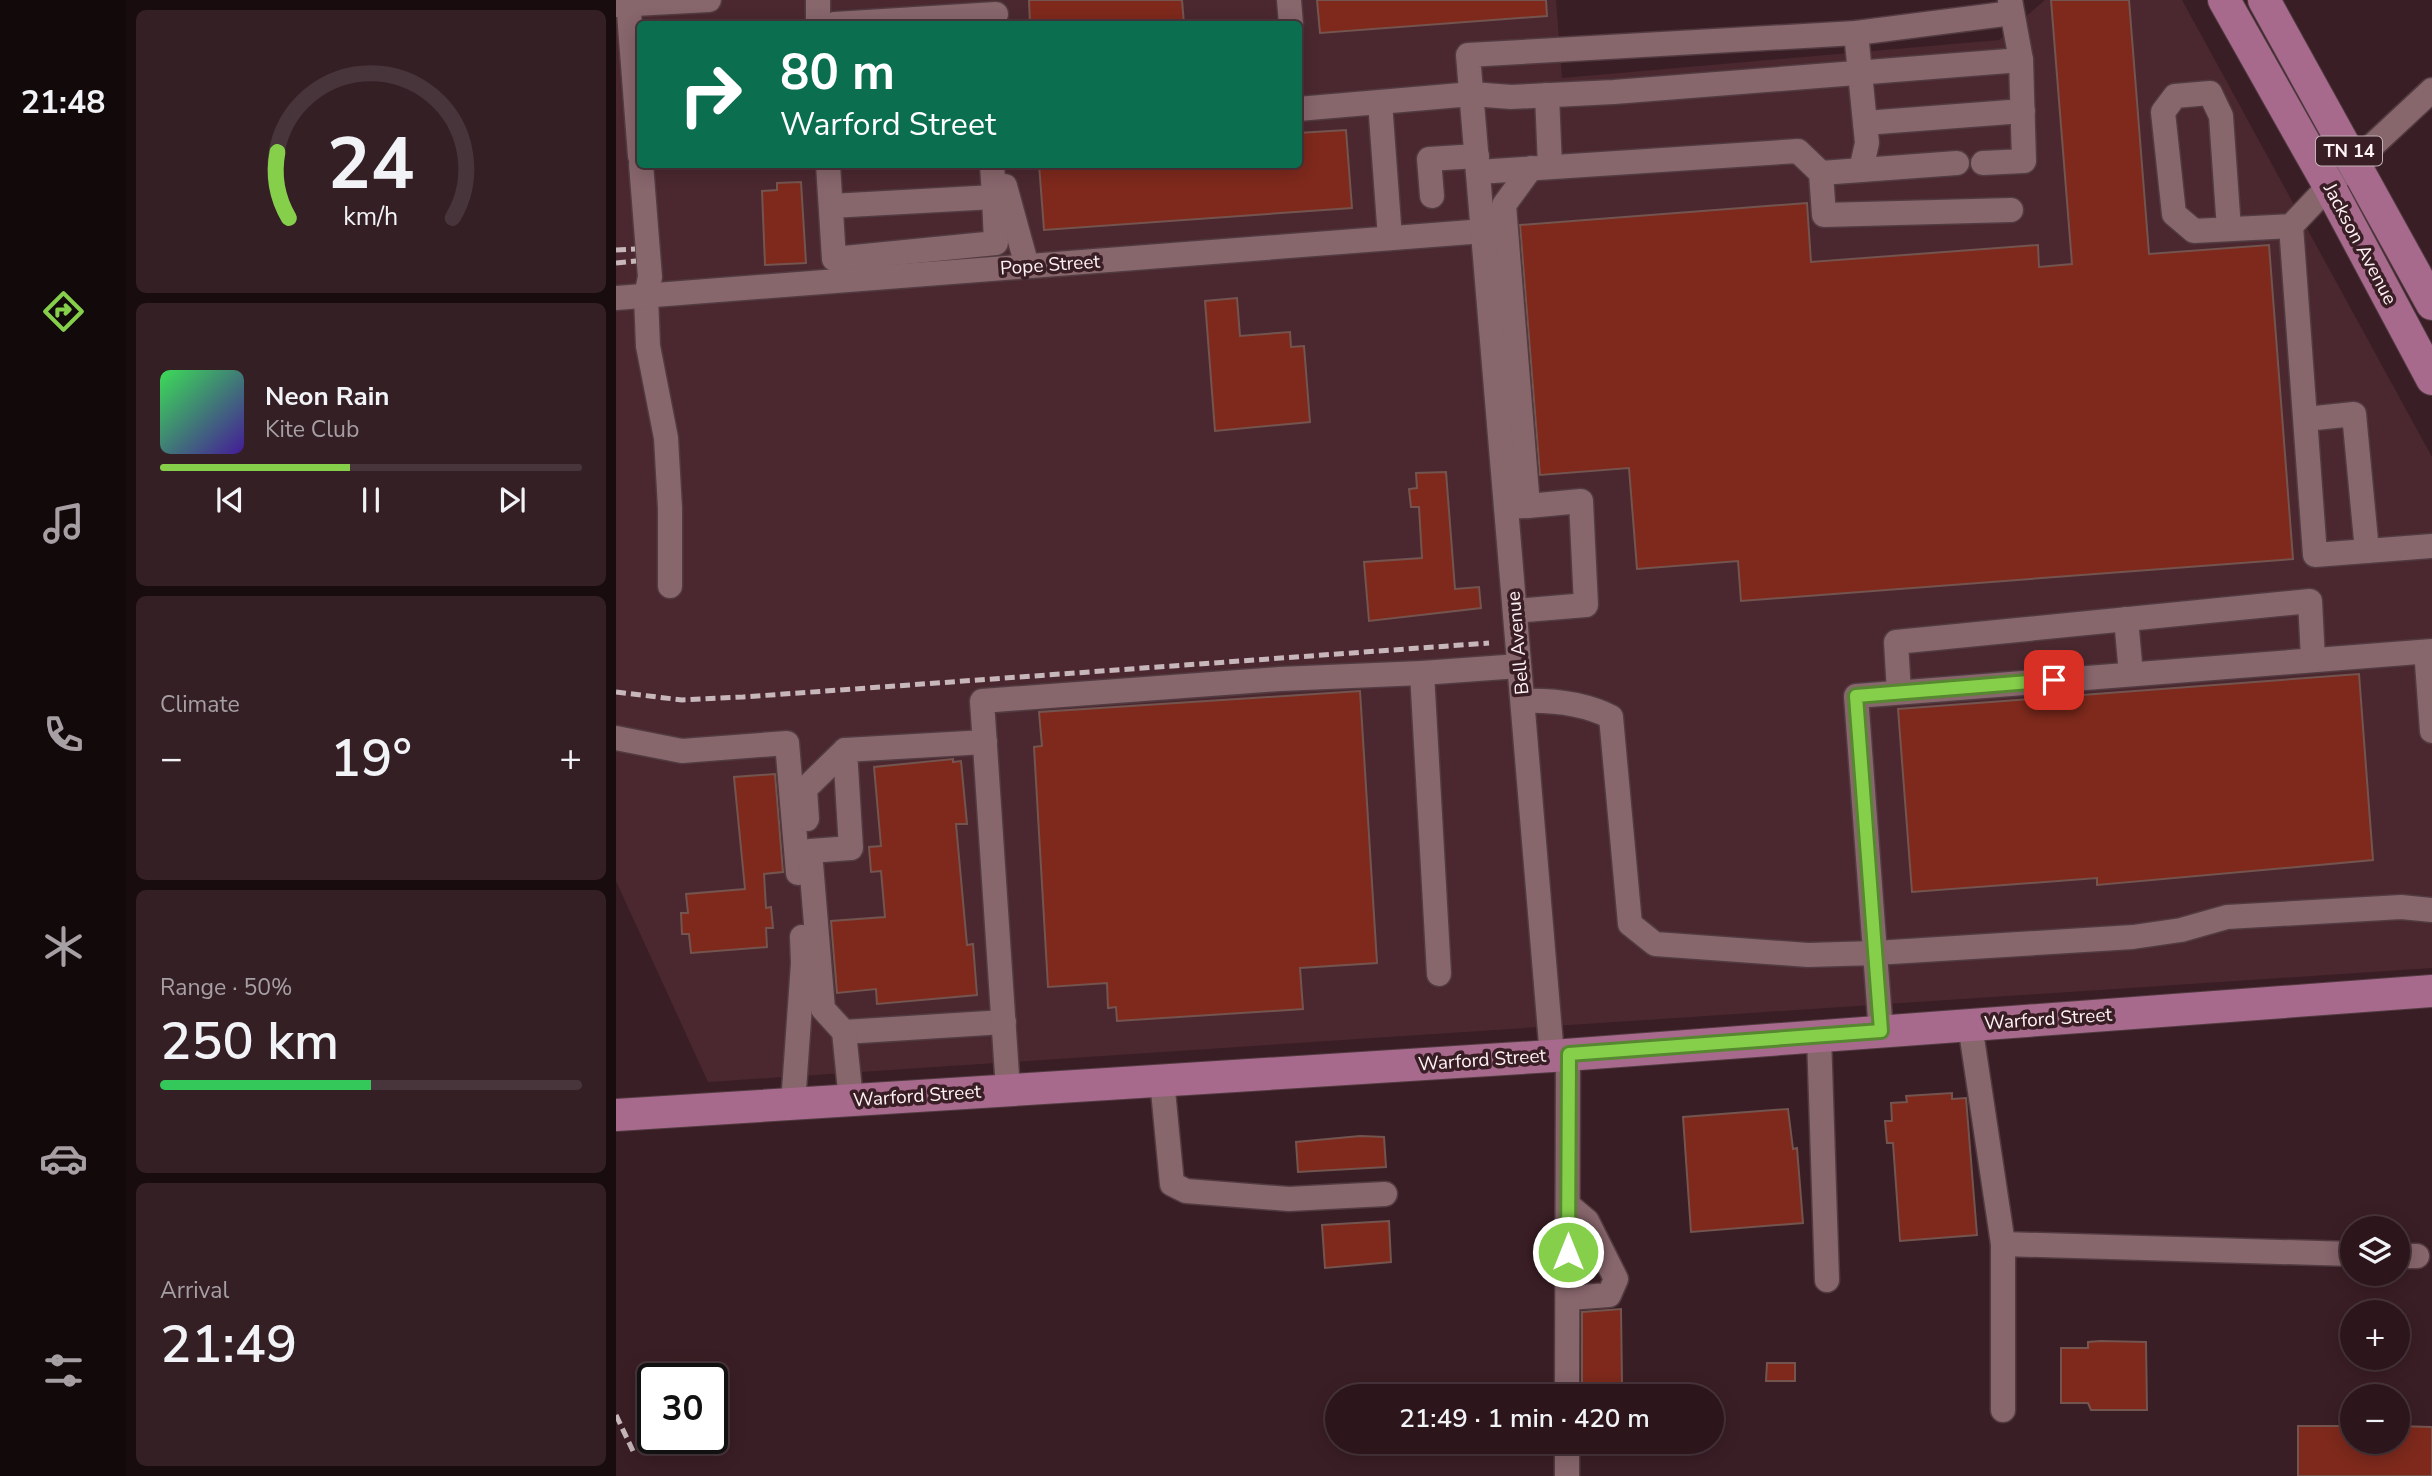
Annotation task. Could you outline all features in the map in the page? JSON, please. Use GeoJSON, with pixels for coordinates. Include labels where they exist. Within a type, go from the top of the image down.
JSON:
{"type":"FeatureCollection","features":[{"type":"Feature","properties":{"kind":"main road","name":"Jackson Avenue"},"geometry":{"type":"LineString","coordinates":[[2224,0],[2429,369]]}},
{"type":"Feature","properties":{"kind":"main road","name":"Jackson Avenue"},"geometry":{"type":"LineString","coordinates":[[2264,0],[2432,304]]}},
{"type":"Feature","properties":{"kind":"main road","name":"Warford Street"},"geometry":{"type":"LineString","coordinates":[[616,1115],[1560,1055],[2432,991]]}},
{"type":"Feature","properties":{"kind":"street"},"geometry":{"type":"LineString","coordinates":[[637,127],[624,3],[709,0]]}},
{"type":"Feature","properties":{"kind":"street"},"geometry":{"type":"LineString","coordinates":[[818,0],[818,21]]}},
{"type":"Feature","properties":{"kind":"street"},"geometry":{"type":"LineString","coordinates":[[1289,0],[1291,21]]}},
{"type":"Feature","properties":{"kind":"street"},"geometry":{"type":"LineString","coordinates":[[1861,170],[1867,143],[1856,33],[2011,7],[2021,60],[2024,161],[1983,163]]}},
{"type":"Feature","properties":{"kind":"street"},"geometry":{"type":"LineString","coordinates":[[893,21],[990,16]]}},
{"type":"Feature","properties":{"kind":"street","name":"Bell Avenue"},"geometry":{"type":"LineString","coordinates":[[1567,1384],[1568,1205],[1560,1055],[1522,701],[1515,611],[1517,506],[1484,231],[1468,55],[1856,33]]}},
{"type":"Feature","properties":{"kind":"street"},"geometry":{"type":"LineString","coordinates":[[1302,106],[1472,94],[1547,95],[1860,74],[2021,60]]}},
{"type":"Feature","properties":{"kind":"street"},"geometry":{"type":"LineString","coordinates":[[2229,229],[2221,116],[2210,93],[2175,96],[2163,112],[2174,214],[2194,231],[2291,226],[2329,186],[2432,90]]}},
{"type":"Feature","properties":{"kind":"street"},"geometry":{"type":"LineString","coordinates":[[1515,611],[1586,605],[1581,501],[1517,506],[1504,205],[1541,168],[1547,95]]}},
{"type":"Feature","properties":{"kind":"street"},"geometry":{"type":"LineString","coordinates":[[1380,102],[1390,238]]}},
{"type":"Feature","properties":{"kind":"street"},"geometry":{"type":"LineString","coordinates":[[1865,123],[2023,111]]}},
{"type":"Feature","properties":{"kind":"street"},"geometry":{"type":"LineString","coordinates":[[1432,195],[1429,159],[1541,168],[1798,151],[1821,173],[1824,215],[2011,210]]}},
{"type":"Feature","properties":{"kind":"street"},"geometry":{"type":"LineString","coordinates":[[1821,173],[1957,163]]}},
{"type":"Feature","properties":{"kind":"street"},"geometry":{"type":"LineString","coordinates":[[641,168],[650,277],[646,296],[648,346],[666,438],[670,508],[670,586]]}},
{"type":"Feature","properties":{"kind":"street"},"geometry":{"type":"LineString","coordinates":[[828,168],[834,260],[996,243],[1001,168]]}},
{"type":"Feature","properties":{"kind":"street"},"geometry":{"type":"LineString","coordinates":[[993,168],[1000,196],[1027,266]]}},
{"type":"Feature","properties":{"kind":"street"},"geometry":{"type":"LineString","coordinates":[[831,206],[1000,196]]}},
{"type":"Feature","properties":{"kind":"street"},"geometry":{"type":"LineString","coordinates":[[2291,226],[2315,555],[2432,546]]}},
{"type":"Feature","properties":{"kind":"street","name":"Pope Street"},"geometry":{"type":"LineString","coordinates":[[616,298],[1484,231]]}},
{"type":"Feature","properties":{"kind":"street"},"geometry":{"type":"LineString","coordinates":[[2306,419],[2354,414],[2367,551]]}},
{"type":"Feature","properties":{"kind":"street"},"geometry":{"type":"LineString","coordinates":[[1899,692],[1896,642],[2310,601],[2313,659]]}},
{"type":"Feature","properties":{"kind":"street"},"geometry":{"type":"LineString","coordinates":[[2126,619],[2131,674]]}},
{"type":"Feature","properties":{"kind":"street"},"geometry":{"type":"LineString","coordinates":[[1881,1031],[1856,696],[2432,651],[2427,663],[2432,731]]}},
{"type":"Feature","properties":{"kind":"street"},"geometry":{"type":"LineString","coordinates":[[1008,1090],[982,701],[1280,679],[1520,666]]}},
{"type":"Feature","properties":{"kind":"street"},"geometry":{"type":"LineString","coordinates":[[1422,673],[1439,974]]}},
{"type":"Feature","properties":{"kind":"street"},"geometry":{"type":"LineString","coordinates":[[1522,701],[1548,700],[1591,707],[1611,718],[1630,924],[1655,944],[1808,955],[1875,953],[2133,937],[2181,930],[2227,917],[2401,907],[2432,910]]}},
{"type":"Feature","properties":{"kind":"street"},"geometry":{"type":"LineString","coordinates":[[616,738],[682,751],[787,743],[803,963],[793,1104]]}},
{"type":"Feature","properties":{"kind":"street"},"geometry":{"type":"LineString","coordinates":[[851,1100],[844,1032],[823,1009],[805,789],[845,750],[985,742]]}},
{"type":"Feature","properties":{"kind":"street"},"geometry":{"type":"LineString","coordinates":[[810,851],[851,848],[845,750]]}},
{"type":"Feature","properties":{"kind":"street"},"geometry":{"type":"LineString","coordinates":[[844,1032],[1004,1022]]}},
{"type":"Feature","properties":{"kind":"street"},"geometry":{"type":"LineString","coordinates":[[1970,1025],[2003,1244],[2003,1410]]}},
{"type":"Feature","properties":{"kind":"street"},"geometry":{"type":"LineString","coordinates":[[1819,1036],[1826,1280]]}},
{"type":"Feature","properties":{"kind":"street"},"geometry":{"type":"LineString","coordinates":[[1162,1080],[1172,1184],[1186,1191],[1289,1199],[1385,1194]]}},
{"type":"Feature","properties":{"kind":"street"},"geometry":{"type":"LineString","coordinates":[[1568,1205],[1587,1221],[1616,1279],[1609,1295],[1568,1298]]}},
{"type":"Feature","properties":{"kind":"street"},"geometry":{"type":"LineString","coordinates":[[2003,1244],[2340,1254]]}},
{"type":"Feature","properties":{"kind":"street"},"geometry":{"type":"LineString","coordinates":[[1567,1454],[1567,1476]]}},
{"type":"Feature","properties":{"kind":"shaded area"},"geometry":{"type":"Polygon","coordinates":[[[616,0],[1556,0],[1562,78],[1999,40],[2045,0],[2182,0],[2432,457],[2432,968],[708,1082],[616,881],[616,0]]]}},
{"type":"Feature","properties":{"kind":"building"},"geometry":{"type":"Polygon","coordinates":[[[1029,0],[1182,0],[1184,21],[1030,21],[1029,0]]]}},
{"type":"Feature","properties":{"kind":"building"},"geometry":{"type":"Polygon","coordinates":[[[1317,0],[1546,0],[1547,16],[1320,33],[1317,0]]]}},
{"type":"Feature","properties":{"kind":"building"},"geometry":{"type":"Polygon","coordinates":[[[2051,0],[2129,0],[2149,254],[2269,245],[2293,559],[1741,601],[1738,561],[1637,569],[1629,468],[1540,475],[1520,225],[1807,203],[1811,262],[2038,245],[2039,267],[2072,264],[2051,0]]]}},
{"type":"Feature","properties":{"kind":"building"},"geometry":{"type":"Polygon","coordinates":[[[1346,130],[1352,208],[1044,230],[1039,168],[1302,168],[1302,133],[1346,130]]]}},
{"type":"Feature","properties":{"kind":"building"},"geometry":{"type":"Polygon","coordinates":[[[801,182],[806,263],[765,265],[762,191],[777,190],[777,183],[801,182]]]}},
{"type":"Feature","properties":{"kind":"building"},"geometry":{"type":"Polygon","coordinates":[[[1237,298],[1240,336],[1290,332],[1291,347],[1304,346],[1310,422],[1215,431],[1205,301],[1237,298]]]}},
{"type":"Feature","properties":{"kind":"building"},"geometry":{"type":"Polygon","coordinates":[[[1446,472],[1455,589],[1479,587],[1481,608],[1369,621],[1364,562],[1422,558],[1419,507],[1411,507],[1409,489],[1417,488],[1416,473],[1446,472]]]}},
{"type":"Feature","properties":{"kind":"building"},"geometry":{"type":"Polygon","coordinates":[[[2359,674],[2373,860],[2097,885],[2097,878],[1912,892],[1898,709],[2359,674]]]}},
{"type":"Feature","properties":{"kind":"building"},"geometry":{"type":"Polygon","coordinates":[[[1360,691],[1377,963],[1300,968],[1303,1009],[1117,1021],[1116,1007],[1108,1008],[1107,983],[1048,987],[1034,747],[1042,746],[1039,712],[1360,691]]]}},
{"type":"Feature","properties":{"kind":"building"},"geometry":{"type":"Polygon","coordinates":[[[953,759],[953,762],[961,761],[967,824],[956,824],[967,945],[973,944],[977,995],[877,1004],[876,989],[837,993],[831,921],[885,917],[881,871],[871,872],[869,847],[881,846],[874,767],[953,759]]]}},
{"type":"Feature","properties":{"kind":"building"},"geometry":{"type":"Polygon","coordinates":[[[775,774],[783,872],[764,874],[766,908],[771,907],[773,928],[766,928],[767,947],[691,953],[689,934],[682,934],[681,913],[688,913],[686,894],[745,889],[734,777],[775,774]]]}},
{"type":"Feature","properties":{"kind":"building"},"geometry":{"type":"Polygon","coordinates":[[[1952,1093],[1952,1099],[1966,1098],[1977,1235],[1900,1241],[1893,1143],[1887,1143],[1885,1121],[1892,1121],[1891,1103],[1907,1102],[1906,1096],[1952,1093]]]}},
{"type":"Feature","properties":{"kind":"building"},"geometry":{"type":"Polygon","coordinates":[[[1788,1109],[1793,1149],[1797,1148],[1803,1223],[1691,1232],[1683,1117],[1788,1109]]]}},
{"type":"Feature","properties":{"kind":"building"},"geometry":{"type":"Polygon","coordinates":[[[1360,1136],[1384,1137],[1386,1167],[1298,1172],[1296,1142],[1360,1136]]]}},
{"type":"Feature","properties":{"kind":"building"},"geometry":{"type":"Polygon","coordinates":[[[1389,1221],[1391,1262],[1325,1268],[1322,1225],[1389,1221]]]}},
{"type":"Feature","properties":{"kind":"building"},"geometry":{"type":"Polygon","coordinates":[[[1621,1309],[1622,1384],[1582,1384],[1582,1312],[1621,1309]]]}},
{"type":"Feature","properties":{"kind":"building"},"geometry":{"type":"Polygon","coordinates":[[[2088,1342],[2146,1342],[2147,1410],[2091,1410],[2088,1403],[2061,1403],[2061,1348],[2088,1348],[2088,1342]]]}},
{"type":"Feature","properties":{"kind":"building"},"geometry":{"type":"Polygon","coordinates":[[[1767,1363],[1795,1363],[1795,1381],[1766,1381],[1767,1363]]]}},
{"type":"Feature","properties":{"kind":"building"},"geometry":{"type":"Polygon","coordinates":[[[2298,1426],[2340,1426],[2340,1454],[2410,1454],[2410,1426],[2432,1427],[2432,1476],[2298,1476],[2298,1426]]]}},
{"type":"Feature","properties":{"kind":"railway"},"geometry":{"type":"LineString","coordinates":[[616,250],[635,249]]}},
{"type":"Feature","properties":{"kind":"railway"},"geometry":{"type":"LineString","coordinates":[[616,263],[636,261]]}},
{"type":"Feature","properties":{"kind":"railway"},"geometry":{"type":"LineString","coordinates":[[616,692],[682,700],[743,697],[1489,643]]}},
{"type":"Feature","properties":{"kind":"railway"},"geometry":{"type":"LineString","coordinates":[[616,1415],[633,1451]]}},
{"type":"Feature","properties":{"kind":"route"},"geometry":{"type":"LineString","coordinates":[[1568,1252],[1569,1054],[1881,1031],[1856,696],[2054,680]]}}]}
